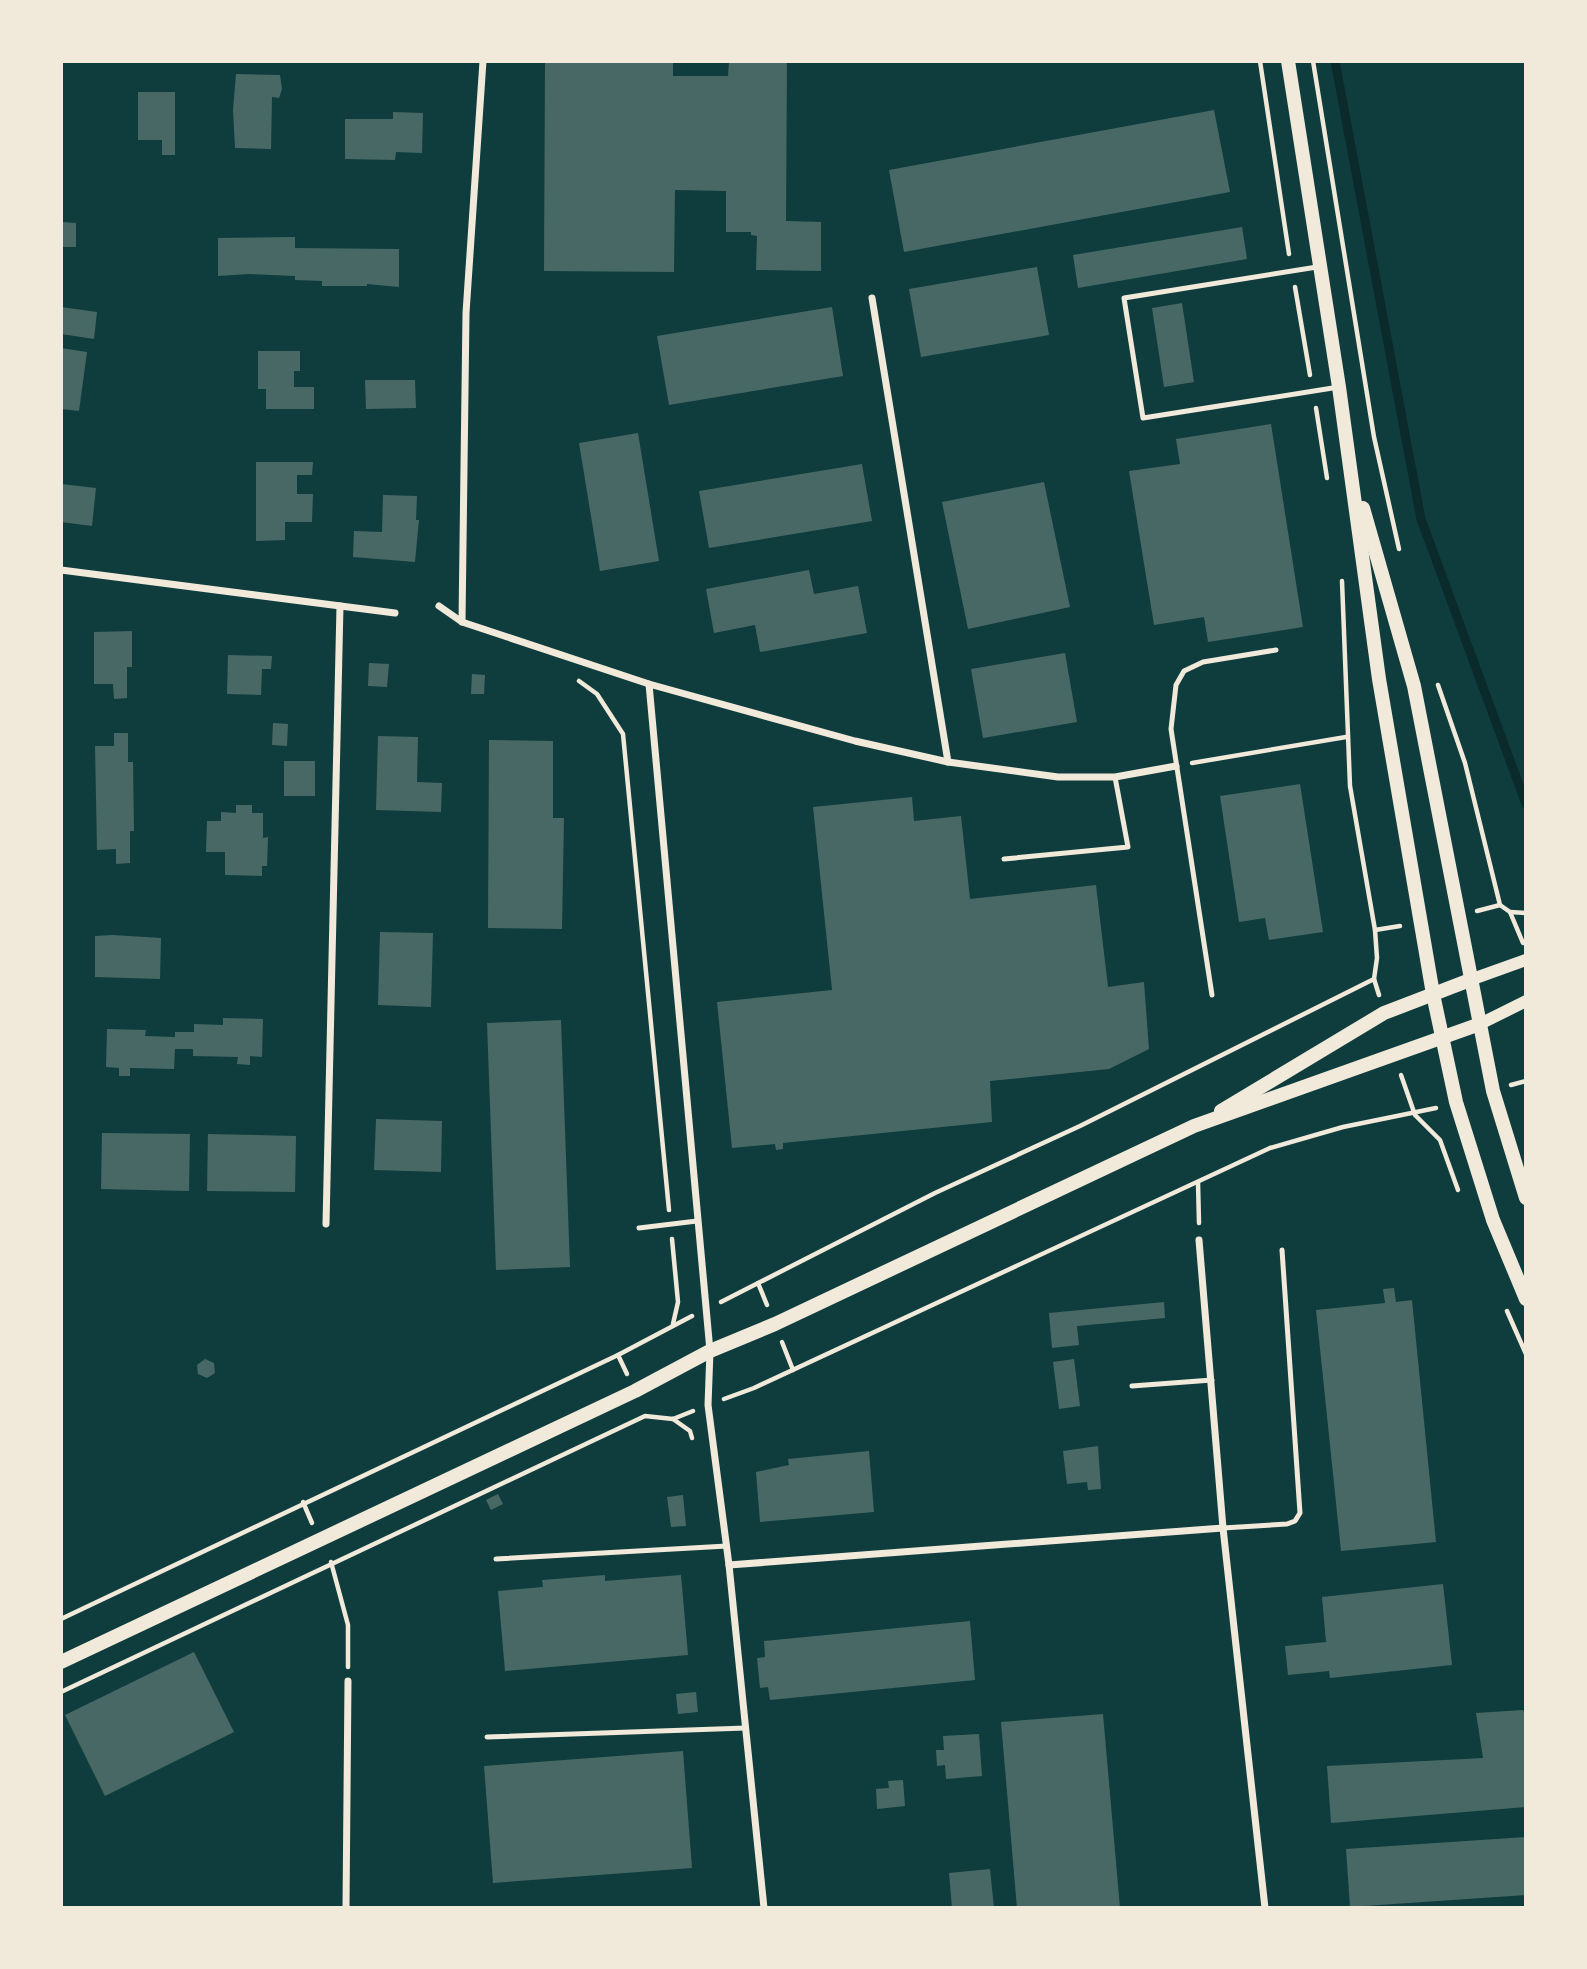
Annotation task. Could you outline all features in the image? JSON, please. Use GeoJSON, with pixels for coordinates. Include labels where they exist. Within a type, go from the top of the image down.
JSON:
{"type":"FeatureCollection","features":[{"type":"Feature","properties":{"kind":"main road"},"geometry":{"type":"LineString","coordinates":[[1288,61],[1350,460],[1379,679],[1433,994],[1456,1102],[1493,1220],[1526,1299]]}},
{"type":"Feature","properties":{"kind":"main road"},"geometry":{"type":"LineString","coordinates":[[1350,460],[1414,687],[1469,980],[1493,1091],[1526,1198]]}},
{"type":"Feature","properties":{"kind":"main road"},"geometry":{"type":"LineString","coordinates":[[1194,1126],[1384,1013],[1469,980]]}},
{"type":"Feature","properties":{"kind":"main road"},"geometry":{"type":"LineString","coordinates":[[61,1662],[623,1396],[710,1352],[1194,1126],[1479,1024]]}},
{"type":"Feature","properties":{"kind":"street"},"geometry":{"type":"LineString","coordinates":[[462,622],[466,313],[483,61]]}},
{"type":"Feature","properties":{"kind":"street"},"geometry":{"type":"LineString","coordinates":[[872,298],[948,762]]}},
{"type":"Feature","properties":{"kind":"street"},"geometry":{"type":"LineString","coordinates":[[61,570],[395,613]]}},
{"type":"Feature","properties":{"kind":"street"},"geometry":{"type":"LineString","coordinates":[[326,1224],[340,606]]}},
{"type":"Feature","properties":{"kind":"street"},"geometry":{"type":"LineString","coordinates":[[439,607],[462,622],[649,684],[855,741],[948,762],[1058,777],[1115,777],[1175,766]]}},
{"type":"Feature","properties":{"kind":"street"},"geometry":{"type":"LineString","coordinates":[[649,684],[710,1352],[708,1405],[727,1546],[764,1908]]}},
{"type":"Feature","properties":{"kind":"street"},"geometry":{"type":"LineString","coordinates":[[1469,980],[1526,960]]}},
{"type":"Feature","properties":{"kind":"street"},"geometry":{"type":"LineString","coordinates":[[1479,1024],[1526,1001]]}},
{"type":"Feature","properties":{"kind":"street"},"geometry":{"type":"LineString","coordinates":[[1199,1240],[1223,1528],[1265,1908]]}},
{"type":"Feature","properties":{"kind":"street"},"geometry":{"type":"LineString","coordinates":[[729,1565],[1223,1528]]}},
{"type":"Feature","properties":{"kind":"street"},"geometry":{"type":"LineString","coordinates":[[346,1908],[348,1681]]}},
{"type":"Feature","properties":{"kind":"lane"},"geometry":{"type":"LineString","coordinates":[[1320,267],[1124,298],[1143,418],[1339,387]]}},
{"type":"Feature","properties":{"kind":"lane"},"geometry":{"type":"LineString","coordinates":[[1212,995],[1175,766],[1171,729],[1176,685],[1184,671],[1203,662],[1276,650]]}},
{"type":"Feature","properties":{"kind":"lane"},"geometry":{"type":"LineString","coordinates":[[1004,859],[1128,847],[1115,777]]}},
{"type":"Feature","properties":{"kind":"lane"},"geometry":{"type":"LineString","coordinates":[[639,1228],[697,1221]]}},
{"type":"Feature","properties":{"kind":"lane"},"geometry":{"type":"LineString","coordinates":[[1223,1528],[1287,1524],[1295,1521],[1300,1513],[1282,1250]]}},
{"type":"Feature","properties":{"kind":"lane"},"geometry":{"type":"LineString","coordinates":[[1132,1386],[1212,1380]]}},
{"type":"Feature","properties":{"kind":"lane"},"geometry":{"type":"LineString","coordinates":[[496,1559],[727,1546]]}},
{"type":"Feature","properties":{"kind":"lane"},"geometry":{"type":"LineString","coordinates":[[487,1738],[746,1728]]}},
{"type":"Feature","properties":{"kind":"path"},"geometry":{"type":"LineString","coordinates":[[1312,61],[1374,437],[1401,556]]}},
{"type":"Feature","properties":{"kind":"path"},"geometry":{"type":"LineString","coordinates":[[570,658],[572,677],[597,694],[623,734],[678,1302],[673,1325]]}},
{"type":"Feature","properties":{"kind":"path"},"geometry":{"type":"LineString","coordinates":[[1435,677],[1465,763],[1500,905],[1510,912],[1526,914]]}},
{"type":"Feature","properties":{"kind":"path"},"geometry":{"type":"LineString","coordinates":[[1175,766],[1346,737]]}},
{"type":"Feature","properties":{"kind":"path"},"geometry":{"type":"LineString","coordinates":[[1510,912],[1526,950]]}},
{"type":"Feature","properties":{"kind":"path"},"geometry":{"type":"LineString","coordinates":[[1493,1091],[1526,1082]]}},
{"type":"Feature","properties":{"kind":"path"},"geometry":{"type":"LineString","coordinates":[[61,1692],[645,1416],[673,1419],[754,1388],[1270,1149],[1343,1126],[1415,1115],[1456,1102]]}},
{"type":"Feature","properties":{"kind":"path"},"geometry":{"type":"LineString","coordinates":[[1198,1182],[1199,1240]]}},
{"type":"Feature","properties":{"kind":"path"},"geometry":{"type":"LineString","coordinates":[[303,1503],[331,1563],[348,1625],[348,1681]]}},
{"type":"Feature","properties":{"kind":"building"},"geometry":{"type":"Polygon","coordinates":[[[545,61],[673,61],[673,76],[728,76],[729,61],[787,61],[786,221],[821,222],[821,271],[756,270],[757,236],[751,235],[751,232],[726,232],[726,191],[675,190],[674,272],[544,271],[545,61]]]}},
{"type":"Feature","properties":{"kind":"building"},"geometry":{"type":"Polygon","coordinates":[[[236,74],[280,75],[282,89],[279,98],[272,97],[271,149],[235,148],[233,110],[236,74]]]}},
{"type":"Feature","properties":{"kind":"building"},"geometry":{"type":"Polygon","coordinates":[[[138,92],[175,92],[175,155],[162,155],[162,140],[138,140],[138,92]]]}},
{"type":"Feature","properties":{"kind":"building"},"geometry":{"type":"Polygon","coordinates":[[[1214,110],[1230,192],[904,252],[889,170],[1214,110]]]}},
{"type":"Feature","properties":{"kind":"building"},"geometry":{"type":"Polygon","coordinates":[[[393,112],[423,113],[422,153],[396,152],[395,160],[345,159],[345,119],[393,119],[393,112]]]}},
{"type":"Feature","properties":{"kind":"building"},"geometry":{"type":"Polygon","coordinates":[[[62,222],[76,223],[76,247],[61,247],[62,222]]]}},
{"type":"Feature","properties":{"kind":"building"},"geometry":{"type":"Polygon","coordinates":[[[1242,227],[1247,259],[1078,288],[1073,255],[1242,227]]]}},
{"type":"Feature","properties":{"kind":"building"},"geometry":{"type":"Polygon","coordinates":[[[295,237],[295,248],[399,249],[399,287],[367,284],[322,286],[322,281],[295,280],[295,276],[218,276],[218,238],[295,237]]]}},
{"type":"Feature","properties":{"kind":"building"},"geometry":{"type":"Polygon","coordinates":[[[1037,267],[1049,335],[921,357],[909,289],[1037,267]]]}},
{"type":"Feature","properties":{"kind":"building"},"geometry":{"type":"Polygon","coordinates":[[[1182,303],[1194,382],[1164,387],[1152,308],[1182,303]]]}},
{"type":"Feature","properties":{"kind":"building"},"geometry":{"type":"Polygon","coordinates":[[[61,307],[97,312],[94,339],[61,334],[61,307]]]}},
{"type":"Feature","properties":{"kind":"building"},"geometry":{"type":"Polygon","coordinates":[[[832,307],[843,376],[669,405],[657,336],[832,307]]]}},
{"type":"Feature","properties":{"kind":"building"},"geometry":{"type":"Polygon","coordinates":[[[61,348],[87,352],[79,411],[61,409],[61,348]]]}},
{"type":"Feature","properties":{"kind":"building"},"geometry":{"type":"Polygon","coordinates":[[[258,351],[300,351],[300,371],[294,371],[294,387],[314,387],[314,409],[266,409],[266,389],[258,389],[258,351]]]}},
{"type":"Feature","properties":{"kind":"building"},"geometry":{"type":"Polygon","coordinates":[[[365,380],[415,380],[416,408],[366,409],[365,380]]]}},
{"type":"Feature","properties":{"kind":"building"},"geometry":{"type":"Polygon","coordinates":[[[1271,424],[1303,627],[1208,642],[1204,617],[1154,625],[1129,471],[1180,464],[1176,439],[1271,424]]]}},
{"type":"Feature","properties":{"kind":"building"},"geometry":{"type":"Polygon","coordinates":[[[638,433],[659,561],[600,571],[579,443],[638,433]]]}},
{"type":"Feature","properties":{"kind":"building"},"geometry":{"type":"Polygon","coordinates":[[[256,462],[313,462],[312,475],[297,475],[297,494],[313,494],[312,522],[285,522],[285,540],[256,541],[256,462]]]}},
{"type":"Feature","properties":{"kind":"building"},"geometry":{"type":"Polygon","coordinates":[[[862,464],[872,521],[709,548],[699,491],[862,464]]]}},
{"type":"Feature","properties":{"kind":"building"},"geometry":{"type":"Polygon","coordinates":[[[1044,482],[1070,607],[968,629],[942,502],[1044,482]]]}},
{"type":"Feature","properties":{"kind":"building"},"geometry":{"type":"Polygon","coordinates":[[[61,484],[96,488],[92,526],[61,522],[61,484]]]}},
{"type":"Feature","properties":{"kind":"building"},"geometry":{"type":"Polygon","coordinates":[[[383,495],[417,496],[416,520],[419,520],[415,562],[353,557],[354,531],[382,532],[383,495]]]}},
{"type":"Feature","properties":{"kind":"building"},"geometry":{"type":"Polygon","coordinates":[[[809,570],[814,594],[858,586],[867,633],[760,652],[755,625],[714,633],[706,589],[809,570]]]}},
{"type":"Feature","properties":{"kind":"building"},"geometry":{"type":"Polygon","coordinates":[[[132,631],[132,667],[127,667],[127,698],[114,699],[113,684],[94,684],[94,632],[132,631]]]}},
{"type":"Feature","properties":{"kind":"building"},"geometry":{"type":"Polygon","coordinates":[[[1065,653],[1077,722],[983,738],[971,669],[1065,653]]]}},
{"type":"Feature","properties":{"kind":"building"},"geometry":{"type":"Polygon","coordinates":[[[228,655],[272,656],[271,669],[262,669],[261,695],[227,694],[228,655]]]}},
{"type":"Feature","properties":{"kind":"building"},"geometry":{"type":"Polygon","coordinates":[[[369,663],[389,664],[387,687],[368,686],[369,663]]]}},
{"type":"Feature","properties":{"kind":"building"},"geometry":{"type":"Polygon","coordinates":[[[472,674],[485,675],[484,694],[471,694],[472,674]]]}},
{"type":"Feature","properties":{"kind":"building"},"geometry":{"type":"Polygon","coordinates":[[[273,723],[288,724],[287,746],[272,745],[273,723]]]}},
{"type":"Feature","properties":{"kind":"building"},"geometry":{"type":"Polygon","coordinates":[[[114,733],[128,733],[128,762],[133,762],[134,831],[130,831],[130,863],[116,864],[116,849],[97,850],[95,746],[114,746],[114,733]]]}},
{"type":"Feature","properties":{"kind":"building"},"geometry":{"type":"Polygon","coordinates":[[[378,736],[418,737],[417,782],[442,783],[441,812],[376,810],[378,736]]]}},
{"type":"Feature","properties":{"kind":"building"},"geometry":{"type":"Polygon","coordinates":[[[489,740],[553,741],[553,818],[564,818],[562,929],[488,928],[489,740]]]}},
{"type":"Feature","properties":{"kind":"building"},"geometry":{"type":"Polygon","coordinates":[[[284,761],[315,761],[315,796],[284,796],[284,761]]]}},
{"type":"Feature","properties":{"kind":"building"},"geometry":{"type":"Polygon","coordinates":[[[1300,784],[1323,932],[1269,940],[1265,918],[1239,922],[1220,796],[1300,784]]]}},
{"type":"Feature","properties":{"kind":"building"},"geometry":{"type":"Polygon","coordinates":[[[912,797],[914,821],[961,816],[970,899],[1096,885],[1108,987],[1144,982],[1149,1049],[1109,1069],[990,1081],[992,1122],[783,1143],[783,1149],[776,1150],[775,1144],[732,1148],[717,1002],[832,990],[813,807],[912,797]]]}},
{"type":"Feature","properties":{"kind":"building"},"geometry":{"type":"Polygon","coordinates":[[[236,805],[252,805],[252,813],[263,813],[263,838],[268,837],[267,866],[262,866],[262,876],[225,875],[225,852],[206,852],[207,821],[221,821],[221,812],[236,813],[236,805]]]}},
{"type":"Feature","properties":{"kind":"building"},"geometry":{"type":"Polygon","coordinates":[[[380,932],[433,933],[431,1007],[378,1005],[380,932]]]}},
{"type":"Feature","properties":{"kind":"building"},"geometry":{"type":"Polygon","coordinates":[[[95,936],[161,938],[160,979],[95,977],[95,936]]]}},
{"type":"Feature","properties":{"kind":"building"},"geometry":{"type":"Polygon","coordinates":[[[223,1018],[263,1019],[262,1057],[250,1056],[250,1065],[237,1064],[238,1057],[193,1056],[193,1049],[175,1049],[174,1069],[130,1068],[130,1076],[119,1076],[119,1068],[106,1067],[107,1029],[146,1030],[145,1036],[175,1037],[175,1032],[194,1032],[194,1024],[223,1025],[223,1018]]]}},
{"type":"Feature","properties":{"kind":"building"},"geometry":{"type":"Polygon","coordinates":[[[561,1020],[570,1267],[496,1270],[487,1023],[561,1020]]]}},
{"type":"Feature","properties":{"kind":"building"},"geometry":{"type":"Polygon","coordinates":[[[376,1119],[442,1121],[441,1172],[374,1170],[376,1119]]]}},
{"type":"Feature","properties":{"kind":"building"},"geometry":{"type":"Polygon","coordinates":[[[102,1133],[190,1134],[189,1191],[101,1189],[102,1133]]]}},
{"type":"Feature","properties":{"kind":"building"},"geometry":{"type":"Polygon","coordinates":[[[208,1134],[296,1136],[295,1192],[207,1191],[208,1134]]]}},
{"type":"Feature","properties":{"kind":"building"},"geometry":{"type":"Polygon","coordinates":[[[1394,1288],[1396,1302],[1412,1300],[1436,1542],[1341,1551],[1316,1310],[1385,1303],[1383,1289],[1394,1288]]]}},
{"type":"Feature","properties":{"kind":"building"},"geometry":{"type":"Polygon","coordinates":[[[1164,1302],[1165,1318],[1077,1326],[1079,1345],[1052,1348],[1049,1313],[1164,1302]]]}},
{"type":"Feature","properties":{"kind":"building"},"geometry":{"type":"Polygon","coordinates":[[[205,1359],[214,1363],[215,1373],[207,1378],[198,1374],[197,1365],[205,1359]]]}},
{"type":"Feature","properties":{"kind":"building"},"geometry":{"type":"Polygon","coordinates":[[[1074,1359],[1080,1406],[1059,1409],[1053,1362],[1074,1359]]]}},
{"type":"Feature","properties":{"kind":"building"},"geometry":{"type":"Polygon","coordinates":[[[1098,1446],[1101,1489],[1088,1490],[1087,1482],[1067,1484],[1063,1451],[1098,1446]]]}},
{"type":"Feature","properties":{"kind":"building"},"geometry":{"type":"Polygon","coordinates":[[[869,1451],[874,1512],[760,1522],[756,1472],[789,1465],[788,1459],[869,1451]]]}},
{"type":"Feature","properties":{"kind":"building"},"geometry":{"type":"Polygon","coordinates":[[[498,1494],[503,1504],[491,1510],[486,1500],[498,1494]]]}},
{"type":"Feature","properties":{"kind":"building"},"geometry":{"type":"Polygon","coordinates":[[[683,1495],[686,1526],[671,1527],[667,1497],[683,1495]]]}},
{"type":"Feature","properties":{"kind":"building"},"geometry":{"type":"Polygon","coordinates":[[[605,1575],[605,1581],[681,1575],[688,1655],[505,1671],[498,1591],[543,1587],[542,1580],[605,1575]]]}},
{"type":"Feature","properties":{"kind":"building"},"geometry":{"type":"Polygon","coordinates":[[[1443,1584],[1452,1665],[1330,1678],[1329,1671],[1288,1675],[1285,1646],[1326,1642],[1322,1597],[1443,1584]]]}},
{"type":"Feature","properties":{"kind":"building"},"geometry":{"type":"Polygon","coordinates":[[[970,1621],[975,1680],[770,1700],[768,1687],[760,1688],[757,1658],[765,1657],[764,1641],[970,1621]]]}},
{"type":"Feature","properties":{"kind":"building"},"geometry":{"type":"Polygon","coordinates":[[[194,1652],[234,1732],[105,1796],[65,1715],[194,1652]]]}},
{"type":"Feature","properties":{"kind":"building"},"geometry":{"type":"Polygon","coordinates":[[[696,1692],[698,1712],[678,1714],[676,1694],[696,1692]]]}},
{"type":"Feature","properties":{"kind":"building"},"geometry":{"type":"Polygon","coordinates":[[[1523,1710],[1526,1715],[1526,1807],[1331,1823],[1327,1766],[1483,1758],[1476,1713],[1523,1710]]]}},
{"type":"Feature","properties":{"kind":"building"},"geometry":{"type":"Polygon","coordinates":[[[1103,1714],[1120,1908],[1017,1908],[1001,1722],[1103,1714]]]}},
{"type":"Feature","properties":{"kind":"building"},"geometry":{"type":"Polygon","coordinates":[[[979,1734],[982,1776],[946,1779],[945,1765],[937,1766],[936,1750],[944,1750],[943,1736],[979,1734]]]}},
{"type":"Feature","properties":{"kind":"building"},"geometry":{"type":"Polygon","coordinates":[[[683,1751],[692,1868],[493,1883],[484,1766],[683,1751]]]}},
{"type":"Feature","properties":{"kind":"building"},"geometry":{"type":"Polygon","coordinates":[[[903,1780],[905,1806],[877,1809],[876,1789],[889,1788],[888,1781],[903,1780]]]}},
{"type":"Feature","properties":{"kind":"building"},"geometry":{"type":"Polygon","coordinates":[[[1526,1837],[1526,1895],[1350,1907],[1346,1849],[1526,1837]]]}},
{"type":"Feature","properties":{"kind":"building"},"geometry":{"type":"Polygon","coordinates":[[[990,1869],[994,1908],[952,1908],[949,1873],[990,1869]]]}},
{"type":"Feature","properties":{"kind":"waterway"},"geometry":{"type":"LineString","coordinates":[[1335,61],[1421,519],[1526,804]]}}]}
